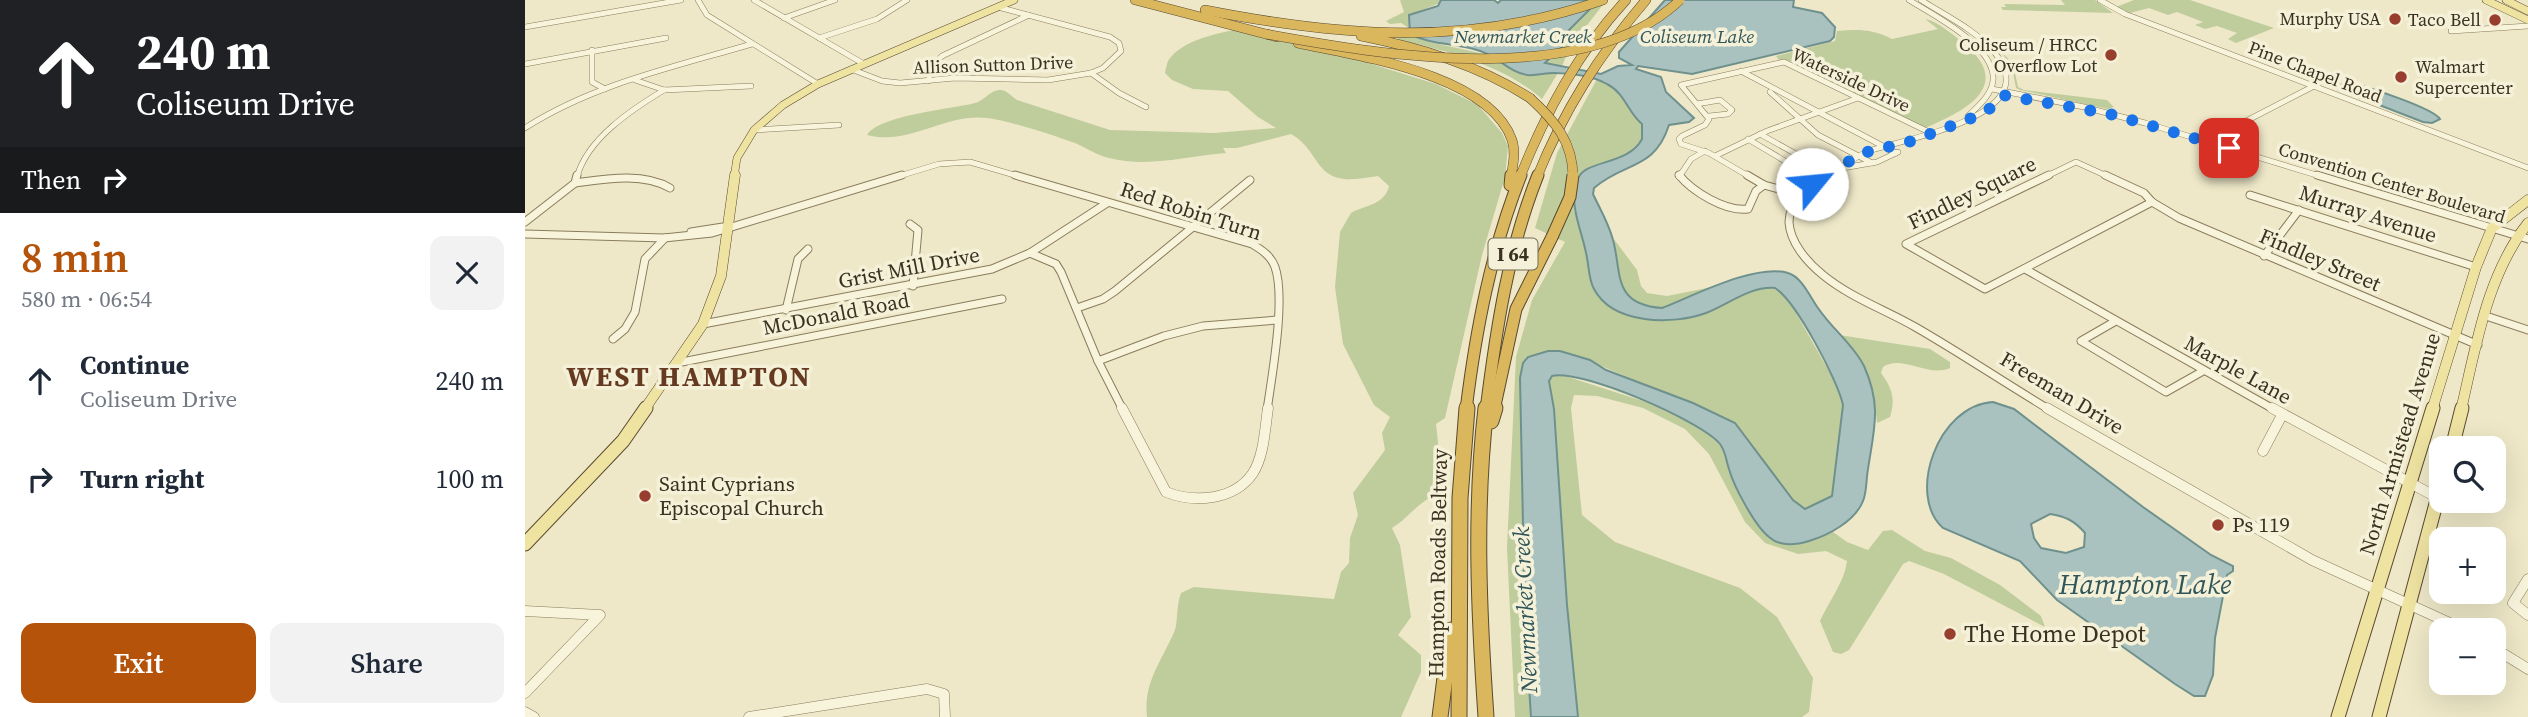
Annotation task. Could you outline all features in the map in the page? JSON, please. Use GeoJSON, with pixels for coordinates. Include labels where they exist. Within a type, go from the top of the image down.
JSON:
{"type":"FeatureCollection","features":[{"type":"Feature","properties":{"kind":"highway"},"geometry":{"type":"LineString","coordinates":[[1135,0],[1449,83],[1486,104],[1500,117],[1511,136],[1515,157],[1508,205]]}},
{"type":"Feature","properties":{"kind":"highway"},"geometry":{"type":"LineString","coordinates":[[1164,0],[1250,19],[1362,36],[1414,48],[1478,70],[1529,98],[1558,126],[1569,146],[1574,165],[1570,201],[1526,283],[1516,308],[1507,343],[1500,394],[1485,441]]}},
{"type":"Feature","properties":{"kind":"highway"},"geometry":{"type":"LineString","coordinates":[[1250,19],[1392,31],[1452,32],[1506,26],[1566,14],[1603,0]]}},
{"type":"Feature","properties":{"kind":"highway","name":"I 64"},"geometry":{"type":"LineString","coordinates":[[1508,205],[1528,153],[1569,72],[1597,33],[1626,0]]}},
{"type":"Feature","properties":{"kind":"highway","name":"I 64"},"geometry":{"type":"LineString","coordinates":[[1485,441],[1496,342],[1520,229],[1548,149],[1585,80],[1646,0]]}},
{"type":"Feature","properties":{"kind":"highway"},"geometry":{"type":"LineString","coordinates":[[1266,34],[1404,57],[1452,60],[1513,58],[1563,51],[1619,36],[1655,20],[1680,0]]}},
{"type":"Feature","properties":{"kind":"highway","name":"Hampton Roads Beltway"},"geometry":{"type":"LineString","coordinates":[[1459,717],[1459,474],[1473,346],[1483,295],[1508,205]]}},
{"type":"Feature","properties":{"kind":"highway","name":"Hampton Roads Beltway"},"geometry":{"type":"LineString","coordinates":[[1485,441],[1480,528],[1484,696],[1487,717]]}},
{"type":"Feature","properties":{"kind":"highway"},"geometry":{"type":"LineString","coordinates":[[1440,717],[1457,581]]}},
{"type":"Feature","properties":{"kind":"main road"},"geometry":{"type":"LineString","coordinates":[[525,544],[605,461],[703,324],[720,276],[737,158],[754,130],[783,105],[818,84],[1014,0]]}},
{"type":"Feature","properties":{"kind":"main road"},"geometry":{"type":"LineString","coordinates":[[2486,0],[2528,20]]}},
{"type":"Feature","properties":{"kind":"main road"},"geometry":{"type":"LineString","coordinates":[[2506,0],[2528,10]]}},
{"type":"Feature","properties":{"kind":"main road","name":"North Armistead Avenue"},"geometry":{"type":"LineString","coordinates":[[2338,717],[2476,267],[2492,229],[2499,220],[2528,200]]}},
{"type":"Feature","properties":{"kind":"main road"},"geometry":{"type":"LineString","coordinates":[[2455,436],[2498,274],[2515,235],[2528,222]]}},
{"type":"Feature","properties":{"kind":"main road"},"geometry":{"type":"LineString","coordinates":[[2379,717],[2433,513]]}},
{"type":"Feature","properties":{"kind":"street"},"geometry":{"type":"LineString","coordinates":[[525,27],[681,0]]}},
{"type":"Feature","properties":{"kind":"street"},"geometry":{"type":"LineString","coordinates":[[698,0],[708,15],[818,84]]}},
{"type":"Feature","properties":{"kind":"street"},"geometry":{"type":"LineString","coordinates":[[754,0],[864,64]]}},
{"type":"Feature","properties":{"kind":"street"},"geometry":{"type":"LineString","coordinates":[[784,19],[835,0]]}},
{"type":"Feature","properties":{"kind":"street"},"geometry":{"type":"LineString","coordinates":[[819,38],[863,24],[907,0]]}},
{"type":"Feature","properties":{"kind":"street"},"geometry":{"type":"LineString","coordinates":[[1909,0],[1980,50],[1994,72],[1992,91],[1980,106],[1960,122]]}},
{"type":"Feature","properties":{"kind":"street"},"geometry":{"type":"LineString","coordinates":[[1697,104],[1720,100],[1733,110],[1728,114],[1709,116],[1705,125],[1679,139],[1681,145],[1705,151],[1764,185],[1800,195],[1818,180],[1858,156],[1883,146],[1912,141],[1987,111],[2004,93],[2006,72],[1990,48],[1921,0]]}},
{"type":"Feature","properties":{"kind":"street","name":"Pine Chapel Road"},"geometry":{"type":"LineString","coordinates":[[2100,0],[2125,14],[2526,167]]}},
{"type":"Feature","properties":{"kind":"street","name":"Allison Sutton Drive"},"geometry":{"type":"LineString","coordinates":[[851,69],[882,81],[900,83],[955,78],[1048,80],[1091,73],[1115,59],[1121,51],[1119,43],[1110,37],[998,7]]}},
{"type":"Feature","properties":{"kind":"street"},"geometry":{"type":"LineString","coordinates":[[928,81],[933,65],[942,55],[1029,15]]}},
{"type":"Feature","properties":{"kind":"street"},"geometry":{"type":"LineString","coordinates":[[2451,31],[2528,26]]}},
{"type":"Feature","properties":{"kind":"street"},"geometry":{"type":"LineString","coordinates":[[525,64],[666,38]]}},
{"type":"Feature","properties":{"kind":"street"},"geometry":{"type":"LineString","coordinates":[[526,127],[580,98],[752,44]]}},
{"type":"Feature","properties":{"kind":"street"},"geometry":{"type":"LineString","coordinates":[[591,50],[592,82],[605,89]]}},
{"type":"Feature","properties":{"kind":"street","name":"Waterside Drive"},"geometry":{"type":"LineString","coordinates":[[1709,116],[1688,97],[1681,85],[1787,63],[1931,133]]}},
{"type":"Feature","properties":{"kind":"street"},"geometry":{"type":"LineString","coordinates":[[1741,71],[1759,83],[1896,153]]}},
{"type":"Feature","properties":{"kind":"street"},"geometry":{"type":"LineString","coordinates":[[1091,73],[1119,93],[1146,107]]}},
{"type":"Feature","properties":{"kind":"street"},"geometry":{"type":"LineString","coordinates":[[635,80],[664,90],[751,86]]}},
{"type":"Feature","properties":{"kind":"street"},"geometry":{"type":"LineString","coordinates":[[1759,83],[1818,135],[1872,163]]}},
{"type":"Feature","properties":{"kind":"street"},"geometry":{"type":"LineString","coordinates":[[2215,137],[2313,86]]}},
{"type":"Feature","properties":{"kind":"street"},"geometry":{"type":"LineString","coordinates":[[575,183],[581,160],[593,146],[639,105],[664,90]]}},
{"type":"Feature","properties":{"kind":"street","name":"Convention Center Boulevard"},"geometry":{"type":"LineString","coordinates":[[1992,91],[2098,112],[2169,130],[2528,239]]}},
{"type":"Feature","properties":{"kind":"street"},"geometry":{"type":"LineString","coordinates":[[1715,156],[1760,134],[1858,98]]}},
{"type":"Feature","properties":{"kind":"street"},"geometry":{"type":"LineString","coordinates":[[754,130],[839,125]]}},
{"type":"Feature","properties":{"kind":"street"},"geometry":{"type":"LineString","coordinates":[[1748,139],[1800,170],[1814,164],[1760,134]]}},
{"type":"Feature","properties":{"kind":"street"},"geometry":{"type":"LineString","coordinates":[[1840,169],[1872,163],[1896,153],[1912,141]]}},
{"type":"Feature","properties":{"kind":"street"},"geometry":{"type":"LineString","coordinates":[[1705,151],[1691,159],[1678,176],[1729,209],[1739,212],[1748,209],[1756,191],[1764,185]]}},
{"type":"Feature","properties":{"kind":"street","name":"Red Robin Turn"},"geometry":{"type":"LineString","coordinates":[[525,234],[664,238],[712,233],[939,163],[970,162],[1252,244],[1272,258],[1278,274],[1271,387],[1255,470],[1231,492],[1201,499],[1179,498],[1166,492],[1098,361],[1056,264],[1030,253]]}},
{"type":"Feature","properties":{"kind":"street","name":"Findley Square"},"geometry":{"type":"LineString","coordinates":[[2076,162],[2144,193],[2152,202],[1985,289],[1906,244],[2076,162]]}},
{"type":"Feature","properties":{"kind":"street"},"geometry":{"type":"LineString","coordinates":[[525,222],[575,183],[625,179],[660,182],[670,188]]}},
{"type":"Feature","properties":{"kind":"street"},"geometry":{"type":"LineString","coordinates":[[1077,308],[1103,299],[1115,291],[1249,180]]}},
{"type":"Feature","properties":{"kind":"street","name":"Freeman Drive"},"geometry":{"type":"LineString","coordinates":[[1800,195],[1791,213],[1793,236],[1805,257],[1832,282],[1982,366],[2058,414],[2272,538],[2323,566],[2438,618]]}},
{"type":"Feature","properties":{"kind":"street","name":"Murray Avenue"},"geometry":{"type":"LineString","coordinates":[[2250,195],[2476,267]]}},
{"type":"Feature","properties":{"kind":"street","name":"Findley Street"},"geometry":{"type":"LineString","coordinates":[[2152,202],[2179,218],[2264,256],[2478,345]]}},
{"type":"Feature","properties":{"kind":"street","name":"Grist Mill Drive"},"geometry":{"type":"LineString","coordinates":[[703,324],[992,269],[1030,253],[1107,203]]}},
{"type":"Feature","properties":{"kind":"street"},"geometry":{"type":"LineString","coordinates":[[2264,256],[2299,211]]}},
{"type":"Feature","properties":{"kind":"street"},"geometry":{"type":"LineString","coordinates":[[909,224],[918,230],[913,286]]}},
{"type":"Feature","properties":{"kind":"street"},"geometry":{"type":"LineString","coordinates":[[613,339],[625,329],[635,312],[645,259],[664,238]]}},
{"type":"Feature","properties":{"kind":"street"},"geometry":{"type":"LineString","coordinates":[[786,310],[798,259],[808,249]]}},
{"type":"Feature","properties":{"kind":"street","name":"Marple Lane"},"geometry":{"type":"LineString","coordinates":[[2025,269],[2114,322],[2282,415],[2411,484],[2429,488]]}},
{"type":"Feature","properties":{"kind":"street","name":"McDonald Road"},"geometry":{"type":"LineString","coordinates":[[677,363],[1002,299]]}},
{"type":"Feature","properties":{"kind":"street"},"geometry":{"type":"LineString","coordinates":[[2486,316],[2528,330]]}},
{"type":"Feature","properties":{"kind":"street"},"geometry":{"type":"LineString","coordinates":[[1098,361],[1164,336],[1203,326],[1277,320]]}},
{"type":"Feature","properties":{"kind":"street"},"geometry":{"type":"LineString","coordinates":[[2114,322],[2081,341],[2166,392],[2203,371]]}},
{"type":"Feature","properties":{"kind":"street"},"geometry":{"type":"LineString","coordinates":[[2263,451],[2282,415]]}},
{"type":"Feature","properties":{"kind":"street"},"geometry":{"type":"LineString","coordinates":[[2528,579],[2513,603],[2528,615]]}},
{"type":"Feature","properties":{"kind":"street"},"geometry":{"type":"LineString","coordinates":[[525,611],[600,615],[525,693]]}},
{"type":"Feature","properties":{"kind":"street"},"geometry":{"type":"LineString","coordinates":[[2506,655],[2528,669]]}},
{"type":"Feature","properties":{"kind":"street"},"geometry":{"type":"LineString","coordinates":[[749,717],[927,690],[944,694],[945,717]]}},
{"type":"Feature","properties":{"kind":"street"},"geometry":{"type":"LineString","coordinates":[[525,712],[534,717]]}},
{"type":"Feature","properties":{"kind":"green space"},"geometry":{"type":"Polygon","coordinates":[[[1400,0],[1442,2],[1410,15],[1409,28],[1401,23],[1390,24],[1386,21],[1404,12],[1400,0]]]}},
{"type":"Feature","properties":{"kind":"green space"},"geometry":{"type":"Polygon","coordinates":[[[2061,0],[2095,0],[2113,13],[2003,10],[2001,7],[2006,7],[2004,4],[2065,5],[2061,0]]]}},
{"type":"Feature","properties":{"kind":"green space"},"geometry":{"type":"Polygon","coordinates":[[[2134,0],[2190,0],[2274,28],[2236,43],[2228,39],[2237,33],[2217,26],[2205,29],[2195,25],[2203,22],[2177,12],[2168,15],[2149,8],[2130,13],[2116,7],[2134,0]]]}},
{"type":"Feature","properties":{"kind":"green space"},"geometry":{"type":"Polygon","coordinates":[[[1605,2],[1571,46],[1561,68],[1545,64],[1556,53],[1573,24],[1589,10],[1605,2]]]}},
{"type":"Feature","properties":{"kind":"green space"},"geometry":{"type":"Polygon","coordinates":[[[1925,19],[1949,32],[1978,57],[1985,71],[1985,84],[1969,105],[1925,128],[1790,61],[1779,60],[1776,56],[1835,41],[1837,31],[1879,33],[1892,39],[1938,29],[1925,19]]]}},
{"type":"Feature","properties":{"kind":"green space"},"geometry":{"type":"Polygon","coordinates":[[[1252,27],[1436,84],[1478,105],[1502,133],[1508,146],[1505,177],[1482,255],[1445,418],[1436,424],[1438,443],[1431,497],[1392,528],[1400,545],[1411,617],[1398,635],[1421,655],[1421,672],[1401,717],[1147,717],[1151,682],[1175,630],[1181,593],[1194,587],[1334,599],[1341,572],[1349,563],[1350,538],[1358,515],[1353,493],[1385,450],[1382,433],[1390,417],[1374,405],[1343,344],[1335,287],[1340,232],[1351,213],[1379,201],[1389,186],[1378,176],[1360,179],[1334,177],[1320,165],[1304,144],[1291,134],[1237,148],[1223,148],[1226,153],[1138,162],[1104,157],[1055,136],[987,118],[956,120],[898,136],[867,135],[886,122],[975,103],[999,90],[1017,100],[1110,130],[1214,133],[1276,128],[1258,117],[1228,91],[1193,89],[1172,80],[1165,73],[1169,59],[1187,45],[1208,36],[1252,27]]]}},
{"type":"Feature","properties":{"kind":"green space"},"geometry":{"type":"Polygon","coordinates":[[[1410,34],[1429,42],[1489,55],[1513,71],[1535,75],[1558,73],[1542,99],[1509,77],[1473,60],[1396,39],[1410,34]]]}},
{"type":"Feature","properties":{"kind":"green space"},"geometry":{"type":"Polygon","coordinates":[[[2001,51],[2013,64],[2018,87],[2024,90],[2107,100],[2114,107],[2108,109],[2020,90],[2016,88],[2012,68],[2001,51]]]}},
{"type":"Feature","properties":{"kind":"green space"},"geometry":{"type":"Polygon","coordinates":[[[1597,79],[1620,93],[1626,100],[1642,124],[1642,139],[1625,157],[1586,170],[1575,184],[1574,211],[1580,223],[1593,288],[1603,301],[1612,307],[1704,314],[1751,290],[1764,287],[1779,290],[1795,311],[1840,391],[1843,416],[1841,444],[1832,496],[1805,509],[1793,500],[1734,423],[1725,418],[1575,355],[1560,351],[1523,363],[1520,378],[1525,622],[1531,717],[1515,717],[1507,548],[1516,357],[1532,300],[1565,242],[1535,228],[1557,153],[1597,79]]]}},
{"type":"Feature","properties":{"kind":"green space"},"geometry":{"type":"Polygon","coordinates":[[[1613,238],[1637,270],[1641,286],[1647,293],[1667,296],[1722,285],[1674,305],[1660,308],[1646,306],[1634,299],[1620,283],[1613,238]]]}},
{"type":"Feature","properties":{"kind":"green space"},"geometry":{"type":"Polygon","coordinates":[[[1839,335],[1930,349],[1950,362],[1950,368],[1933,370],[1898,363],[1883,367],[1881,373],[1890,389],[1893,405],[1890,417],[1877,423],[1874,399],[1866,375],[1855,353],[1839,335]]]}},
{"type":"Feature","properties":{"kind":"green space"},"geometry":{"type":"Polygon","coordinates":[[[1559,374],[1646,402],[1681,416],[1703,429],[1722,447],[1739,492],[1770,538],[1778,542],[1809,541],[1833,532],[1847,542],[1868,550],[1883,531],[1892,530],[1925,551],[1951,558],[2000,585],[2041,616],[2045,627],[1944,574],[1909,561],[1903,564],[1849,650],[1841,654],[1833,652],[1820,621],[1840,584],[1847,561],[1826,551],[1798,554],[1765,543],[1745,522],[1709,454],[1685,429],[1643,408],[1597,396],[1574,395],[1571,408],[1582,515],[1615,542],[1740,588],[1777,617],[1813,678],[1809,712],[1802,717],[1578,717],[1567,605],[1554,409],[1549,381],[1552,376],[1559,374]]]}},
{"type":"Feature","properties":{"kind":"water","name":"Newmarket Creek"},"geometry":{"type":"Polygon","coordinates":[[[1441,0],[1494,0],[1498,3],[1501,0],[1595,0],[1595,4],[1567,32],[1562,47],[1545,63],[1601,74],[1618,66],[1632,65],[1619,58],[1619,52],[1665,0],[1794,0],[1793,7],[1822,13],[1835,27],[1834,37],[1830,41],[1692,74],[1638,66],[1636,69],[1661,77],[1666,92],[1694,118],[1689,122],[1669,125],[1663,140],[1647,158],[1606,179],[1594,188],[1593,194],[1611,234],[1622,285],[1635,301],[1646,306],[1662,308],[1725,282],[1759,273],[1788,273],[1802,283],[1824,316],[1859,358],[1870,380],[1875,418],[1863,501],[1848,521],[1825,535],[1799,543],[1788,544],[1773,540],[1763,532],[1752,515],[1735,486],[1722,447],[1709,434],[1666,410],[1612,388],[1587,380],[1552,376],[1549,381],[1554,409],[1567,605],[1578,717],[1531,717],[1525,622],[1520,378],[1523,363],[1528,357],[1548,351],[1560,351],[1590,360],[1606,370],[1693,403],[1735,423],[1793,500],[1805,509],[1832,496],[1843,405],[1815,342],[1794,308],[1775,288],[1757,290],[1706,313],[1677,319],[1629,316],[1603,301],[1591,282],[1575,210],[1577,180],[1581,173],[1588,169],[1627,154],[1635,148],[1642,139],[1642,124],[1618,92],[1601,81],[1567,74],[1527,75],[1516,72],[1480,51],[1410,34],[1409,15],[1438,6],[1441,0]]]}},
{"type":"Feature","properties":{"kind":"water"},"geometry":{"type":"Polygon","coordinates":[[[2351,83],[2413,104],[2440,119],[2432,123],[2423,122],[2338,89],[2342,84],[2351,83]]]}},
{"type":"Feature","properties":{"kind":"water","name":"Hampton Lake"},"geometry":{"type":"Polygon","coordinates":[[[1993,402],[2014,409],[2143,507],[2211,555],[2233,566],[2233,571],[2227,575],[2215,638],[2213,675],[2205,696],[2194,696],[2175,684],[2057,600],[2020,561],[1943,528],[1932,513],[1927,495],[1933,454],[1943,434],[1957,418],[1974,407],[1993,402]],[[2050,514],[2031,524],[2034,538],[2041,548],[2066,553],[2084,547],[2085,533],[2073,522],[2050,514]]]}},
{"type":"Feature","properties":{"kind":"place","name":"Murphy USA"},"geometry":{"type":"Point","coordinates":[2395,19]}},
{"type":"Feature","properties":{"kind":"place","name":"Taco Bell"},"geometry":{"type":"Point","coordinates":[2495,20]}},
{"type":"Feature","properties":{"kind":"place","name":"Coliseum / HRCC Overflow Lot"},"geometry":{"type":"Point","coordinates":[2111,55]}},
{"type":"Feature","properties":{"kind":"place","name":"Walmart Supercenter"},"geometry":{"type":"Point","coordinates":[2401,77]}},
{"type":"Feature","properties":{"kind":"place","name":"Saint Cyprians Episcopal Church"},"geometry":{"type":"Point","coordinates":[645,496]}},
{"type":"Feature","properties":{"kind":"place","name":"Ps 119"},"geometry":{"type":"Point","coordinates":[2218,525]}},
{"type":"Feature","properties":{"kind":"place","name":"The Home Depot"},"geometry":{"type":"Point","coordinates":[1950,634]}},
{"type":"Feature","properties":{"kind":"district","name":"WEST HAMPTON"},"geometry":{"type":"Point","coordinates":[689,376]}},
{"type":"Feature","properties":{"kind":"route"},"geometry":{"type":"LineString","coordinates":[[1812,184],[1863,153],[1912,141],[1982,114],[2003,95],[2110,114],[2229,148]]}},
{"type":"Feature","properties":{"kind":"water label","name":"Coliseum Lake"},"geometry":{"type":"Point","coordinates":[1697,36]}}]}
